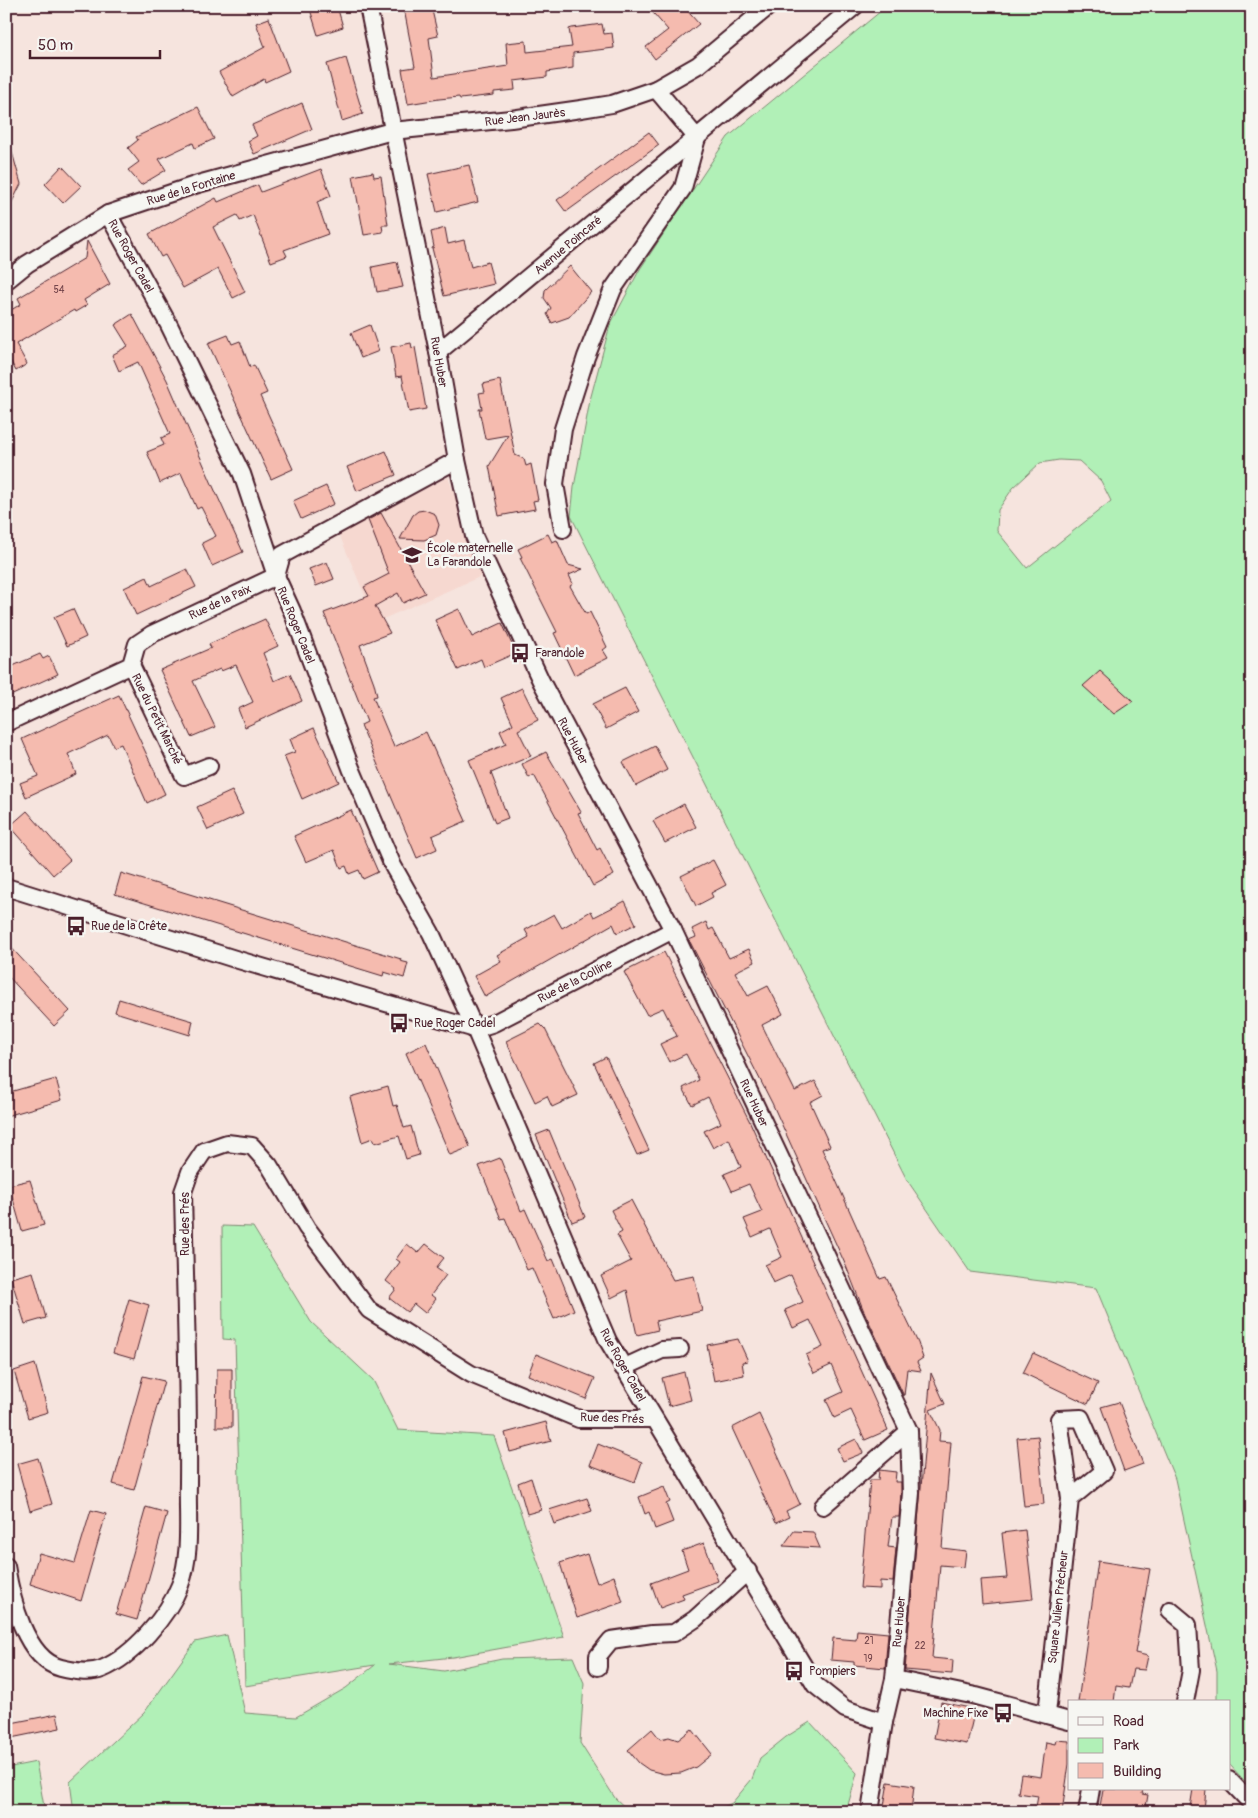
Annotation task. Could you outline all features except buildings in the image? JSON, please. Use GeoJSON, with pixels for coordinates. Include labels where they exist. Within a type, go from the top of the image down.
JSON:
{"type":"FeatureCollection","features":[{"type":"Feature","properties":{"kind":"street","name":"Rue Huber"},"geometry":{"type":"LineString","coordinates":[[368,6],[438,352],[457,460],[474,536],[541,681],[673,930],[909,1431],[911,1494],[894,1679],[884,1722],[870,1812]]}},
{"type":"Feature","properties":{"kind":"street"},"geometry":{"type":"LineString","coordinates":[[563,530],[555,484],[564,429],[586,357],[614,289],[683,188],[697,138],[656,89],[698,65],[769,6]]}},
{"type":"Feature","properties":{"kind":"street","name":"Avenue Poincaré"},"geometry":{"type":"LineString","coordinates":[[438,352],[855,6]]}},
{"type":"Feature","properties":{"kind":"street","name":"Rue Jean Jaurès"},"geometry":{"type":"LineString","coordinates":[[392,131],[511,120],[581,109],[612,104],[656,89]]}},
{"type":"Feature","properties":{"kind":"street","name":"Rue de la Fontaine"},"geometry":{"type":"LineString","coordinates":[[6,281],[27,264],[108,214],[198,184],[392,131]]}},
{"type":"Feature","properties":{"kind":"street","name":"Rue Roger Cadel"},"geometry":{"type":"LineString","coordinates":[[108,214],[169,325],[242,474],[276,576],[292,611],[351,768],[393,866],[431,933],[476,1029],[608,1341],[815,1685],[845,1709],[884,1722]]}},
{"type":"Feature","properties":{"kind":"street"},"geometry":{"type":"LineString","coordinates":[[276,576],[282,555],[457,460]]}},
{"type":"Feature","properties":{"kind":"street","name":"Rue de la Paix"},"geometry":{"type":"LineString","coordinates":[[131,665],[137,644],[152,634],[276,576]]}},
{"type":"Feature","properties":{"kind":"street"},"geometry":{"type":"LineString","coordinates":[[6,723],[131,665]]}},
{"type":"Feature","properties":{"kind":"street","name":"Rue du Petit Marché"},"geometry":{"type":"LineString","coordinates":[[131,665],[184,776],[209,766]]}},
{"type":"Feature","properties":{"kind":"street"},"geometry":{"type":"LineString","coordinates":[[6,887],[234,959],[476,1029]]}},
{"type":"Feature","properties":{"kind":"street","name":"Rue de la Colline"},"geometry":{"type":"LineString","coordinates":[[476,1029],[494,1023],[673,930]]}},
{"type":"Feature","properties":{"kind":"street","name":"Rue des Prés"},"geometry":{"type":"LineString","coordinates":[[6,1566],[11,1595],[24,1631],[37,1652],[55,1666],[78,1672],[100,1669],[131,1652],[166,1610],[180,1584],[186,1555],[189,1403],[183,1192],[190,1172],[204,1151],[228,1142],[252,1146],[269,1165],[307,1228],[369,1310],[471,1374],[579,1419],[654,1419]]}},
{"type":"Feature","properties":{"kind":"street"},"geometry":{"type":"LineString","coordinates":[[623,1368],[662,1350],[680,1349]]}},
{"type":"Feature","properties":{"kind":"street","name":"Square Julien Prêcheur"},"geometry":{"type":"LineString","coordinates":[[1047,1714],[1070,1499],[1059,1419],[1081,1418],[1104,1471],[1070,1499]]}},
{"type":"Feature","properties":{"kind":"street"},"geometry":{"type":"LineString","coordinates":[[823,1506],[909,1431]]}},
{"type":"Feature","properties":{"kind":"street"},"geometry":{"type":"LineString","coordinates":[[598,1667],[598,1656],[611,1640],[674,1633],[695,1618],[748,1571]]}},
{"type":"Feature","properties":{"kind":"street"},"geometry":{"type":"LineString","coordinates":[[1170,1610],[1188,1625],[1191,1670],[1185,1700]]}},
{"type":"Feature","properties":{"kind":"street"},"geometry":{"type":"LineString","coordinates":[[894,1679],[976,1696],[1068,1721]]}},
{"type":"Feature","properties":{"kind":"street"},"geometry":{"type":"LineString","coordinates":[[1230,1781],[1252,1804]]}},
{"type":"Feature","properties":{"kind":"street"},"geometry":{"type":"LineString","coordinates":[[1087,1812],[1091,1790]]}},
{"type":"Feature","properties":{"kind":"shaded area","name":"École maternelle La Farandole"},"geometry":{"type":"Polygon","coordinates":[[[448,477],[484,575],[376,622],[339,534],[448,477]]]}},
{"type":"Feature","properties":{"kind":"green space"},"geometry":{"type":"Polygon","coordinates":[[[887,6],[1252,6],[1252,1789],[1230,1765],[1230,1700],[1217,1700],[1217,1671],[1175,1479],[1096,1288],[970,1272],[907,1180],[571,516],[574,487],[590,400],[610,325],[640,269],[728,137],[887,6]],[[1059,460],[1040,463],[1013,488],[998,510],[997,531],[1027,568],[1111,501],[1101,481],[1079,461],[1059,460]]]}},
{"type":"Feature","properties":{"kind":"green space"},"geometry":{"type":"Polygon","coordinates":[[[222,1226],[253,1227],[311,1322],[373,1380],[398,1430],[494,1436],[564,1637],[453,1657],[389,1664],[444,1671],[502,1659],[573,1657],[584,1683],[580,1743],[615,1798],[630,1812],[74,1812],[70,1782],[144,1713],[195,1642],[227,1635],[245,1713],[296,1717],[346,1688],[375,1665],[245,1686],[235,1340],[223,1339],[222,1226]]]}},
{"type":"Feature","properties":{"kind":"green space"},"geometry":{"type":"Polygon","coordinates":[[[810,1722],[857,1773],[846,1812],[713,1812],[732,1803],[752,1779],[760,1758],[786,1737],[810,1722]]]}},
{"type":"Feature","properties":{"kind":"green space"},"geometry":{"type":"Polygon","coordinates":[[[36,1762],[45,1812],[13,1812],[6,1768],[36,1762]]]}},
{"type":"Feature","properties":{"kind":"place","name":"École maternelle La Farandole"},"geometry":{"type":"Point","coordinates":[412,555]}},
{"type":"Feature","properties":{"kind":"place","name":"Farandole"},"geometry":{"type":"Point","coordinates":[520,653]}},
{"type":"Feature","properties":{"kind":"place","name":"Rue de la Crête"},"geometry":{"type":"Point","coordinates":[76,926]}},
{"type":"Feature","properties":{"kind":"place","name":"Rue Roger Cadel"},"geometry":{"type":"Point","coordinates":[399,1023]}},
{"type":"Feature","properties":{"kind":"place","name":"Pompiers"},"geometry":{"type":"Point","coordinates":[794,1671]}},
{"type":"Feature","properties":{"kind":"place","name":"Machine Fixe"},"geometry":{"type":"Point","coordinates":[1003,1713]}}]}
